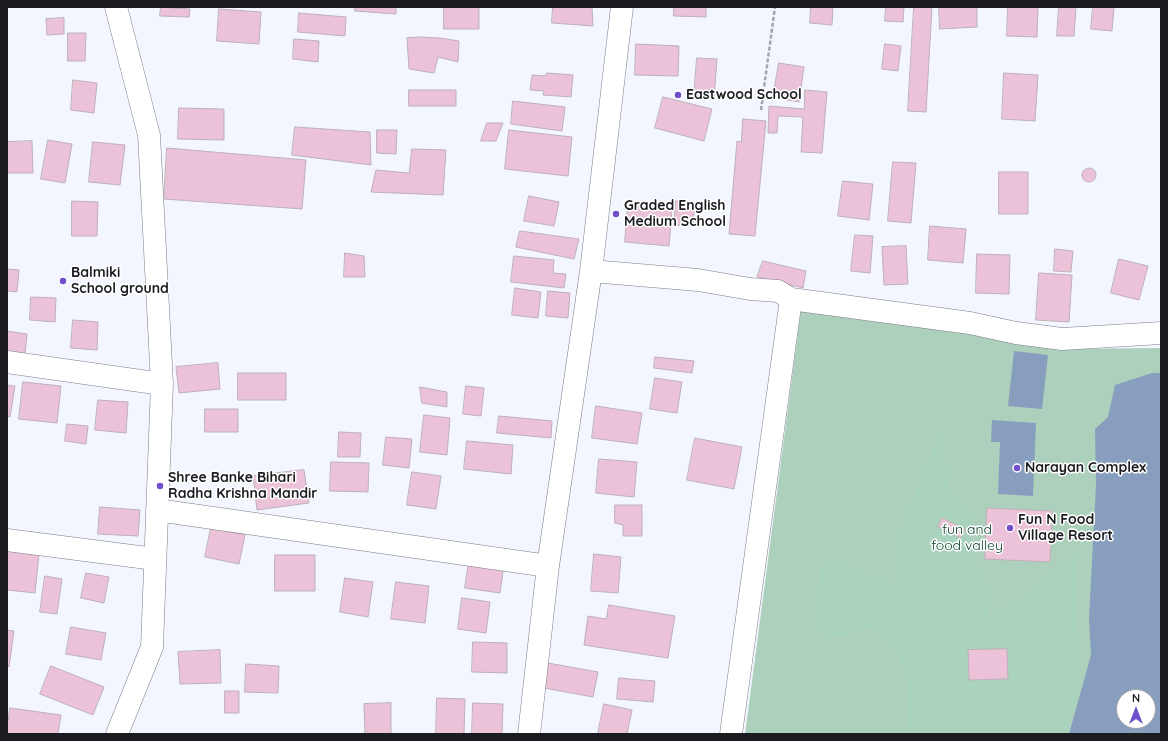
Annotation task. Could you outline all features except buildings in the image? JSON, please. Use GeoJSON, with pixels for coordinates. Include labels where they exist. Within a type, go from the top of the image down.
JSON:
{"type":"FeatureCollection","features":[{"type":"Feature","properties":{"kind":"street"},"geometry":{"type":"LineString","coordinates":[[116,7],[150,135],[162,384],[152,647],[117,734]]}},
{"type":"Feature","properties":{"kind":"street"},"geometry":{"type":"LineString","coordinates":[[528,734],[548,566],[591,271],[622,7]]}},
{"type":"Feature","properties":{"kind":"street"},"geometry":{"type":"LineString","coordinates":[[591,271],[698,280],[750,289],[778,291],[791,299],[970,323],[1016,333],[1062,339],[1161,333]]}},
{"type":"Feature","properties":{"kind":"street"},"geometry":{"type":"LineString","coordinates":[[731,734],[791,299]]}},
{"type":"Feature","properties":{"kind":"street"},"geometry":{"type":"LineString","coordinates":[[7,362],[162,384]]}},
{"type":"Feature","properties":{"kind":"street"},"geometry":{"type":"LineString","coordinates":[[157,510],[548,566]]}},
{"type":"Feature","properties":{"kind":"street"},"geometry":{"type":"LineString","coordinates":[[7,540],[155,559]]}},
{"type":"Feature","properties":{"kind":"path"},"geometry":{"type":"LineString","coordinates":[[761,110],[775,7]]}},
{"type":"Feature","properties":{"kind":"green space","name":"fun and food valley"},"geometry":{"type":"Polygon","coordinates":[[[801,310],[961,332],[1065,349],[1161,348],[1161,734],[745,734],[801,310]]]}},
{"type":"Feature","properties":{"kind":"green space"},"geometry":{"type":"Polygon","coordinates":[[[945,422],[947,491],[973,516],[968,552],[992,590],[988,618],[1024,598],[1075,552],[1079,694],[1064,734],[909,734],[909,685],[899,655],[872,626],[836,638],[813,627],[821,564],[831,556],[895,587],[896,539],[945,422]]]}},
{"type":"Feature","properties":{"kind":"water"},"geometry":{"type":"Polygon","coordinates":[[[1014,351],[1048,355],[1042,409],[1008,406],[1014,351]]]}},
{"type":"Feature","properties":{"kind":"water"},"geometry":{"type":"Polygon","coordinates":[[[1152,373],[1161,373],[1161,734],[1069,734],[1091,655],[1089,618],[1096,486],[1095,429],[1108,417],[1115,385],[1152,373]]]}},
{"type":"Feature","properties":{"kind":"water","name":"Narayan Complex"},"geometry":{"type":"Polygon","coordinates":[[[992,420],[1036,423],[1033,496],[998,494],[1000,442],[991,442],[992,420]]]}},
{"type":"Feature","properties":{"kind":"place","name":"Eastwood School"},"geometry":{"type":"Point","coordinates":[678,95]}},
{"type":"Feature","properties":{"kind":"place","name":"Graded English Medium School"},"geometry":{"type":"Point","coordinates":[616,214]}},
{"type":"Feature","properties":{"kind":"place","name":"Balmiki School ground"},"geometry":{"type":"Point","coordinates":[63,281]}},
{"type":"Feature","properties":{"kind":"place","name":"Narayan Complex"},"geometry":{"type":"Point","coordinates":[1017,468]}},
{"type":"Feature","properties":{"kind":"place","name":"Shree Banke Bihari Radha Krishna Mandir"},"geometry":{"type":"Point","coordinates":[160,486]}},
{"type":"Feature","properties":{"kind":"place","name":"Fun N Food Village Resort"},"geometry":{"type":"Point","coordinates":[1010,528]}}]}
